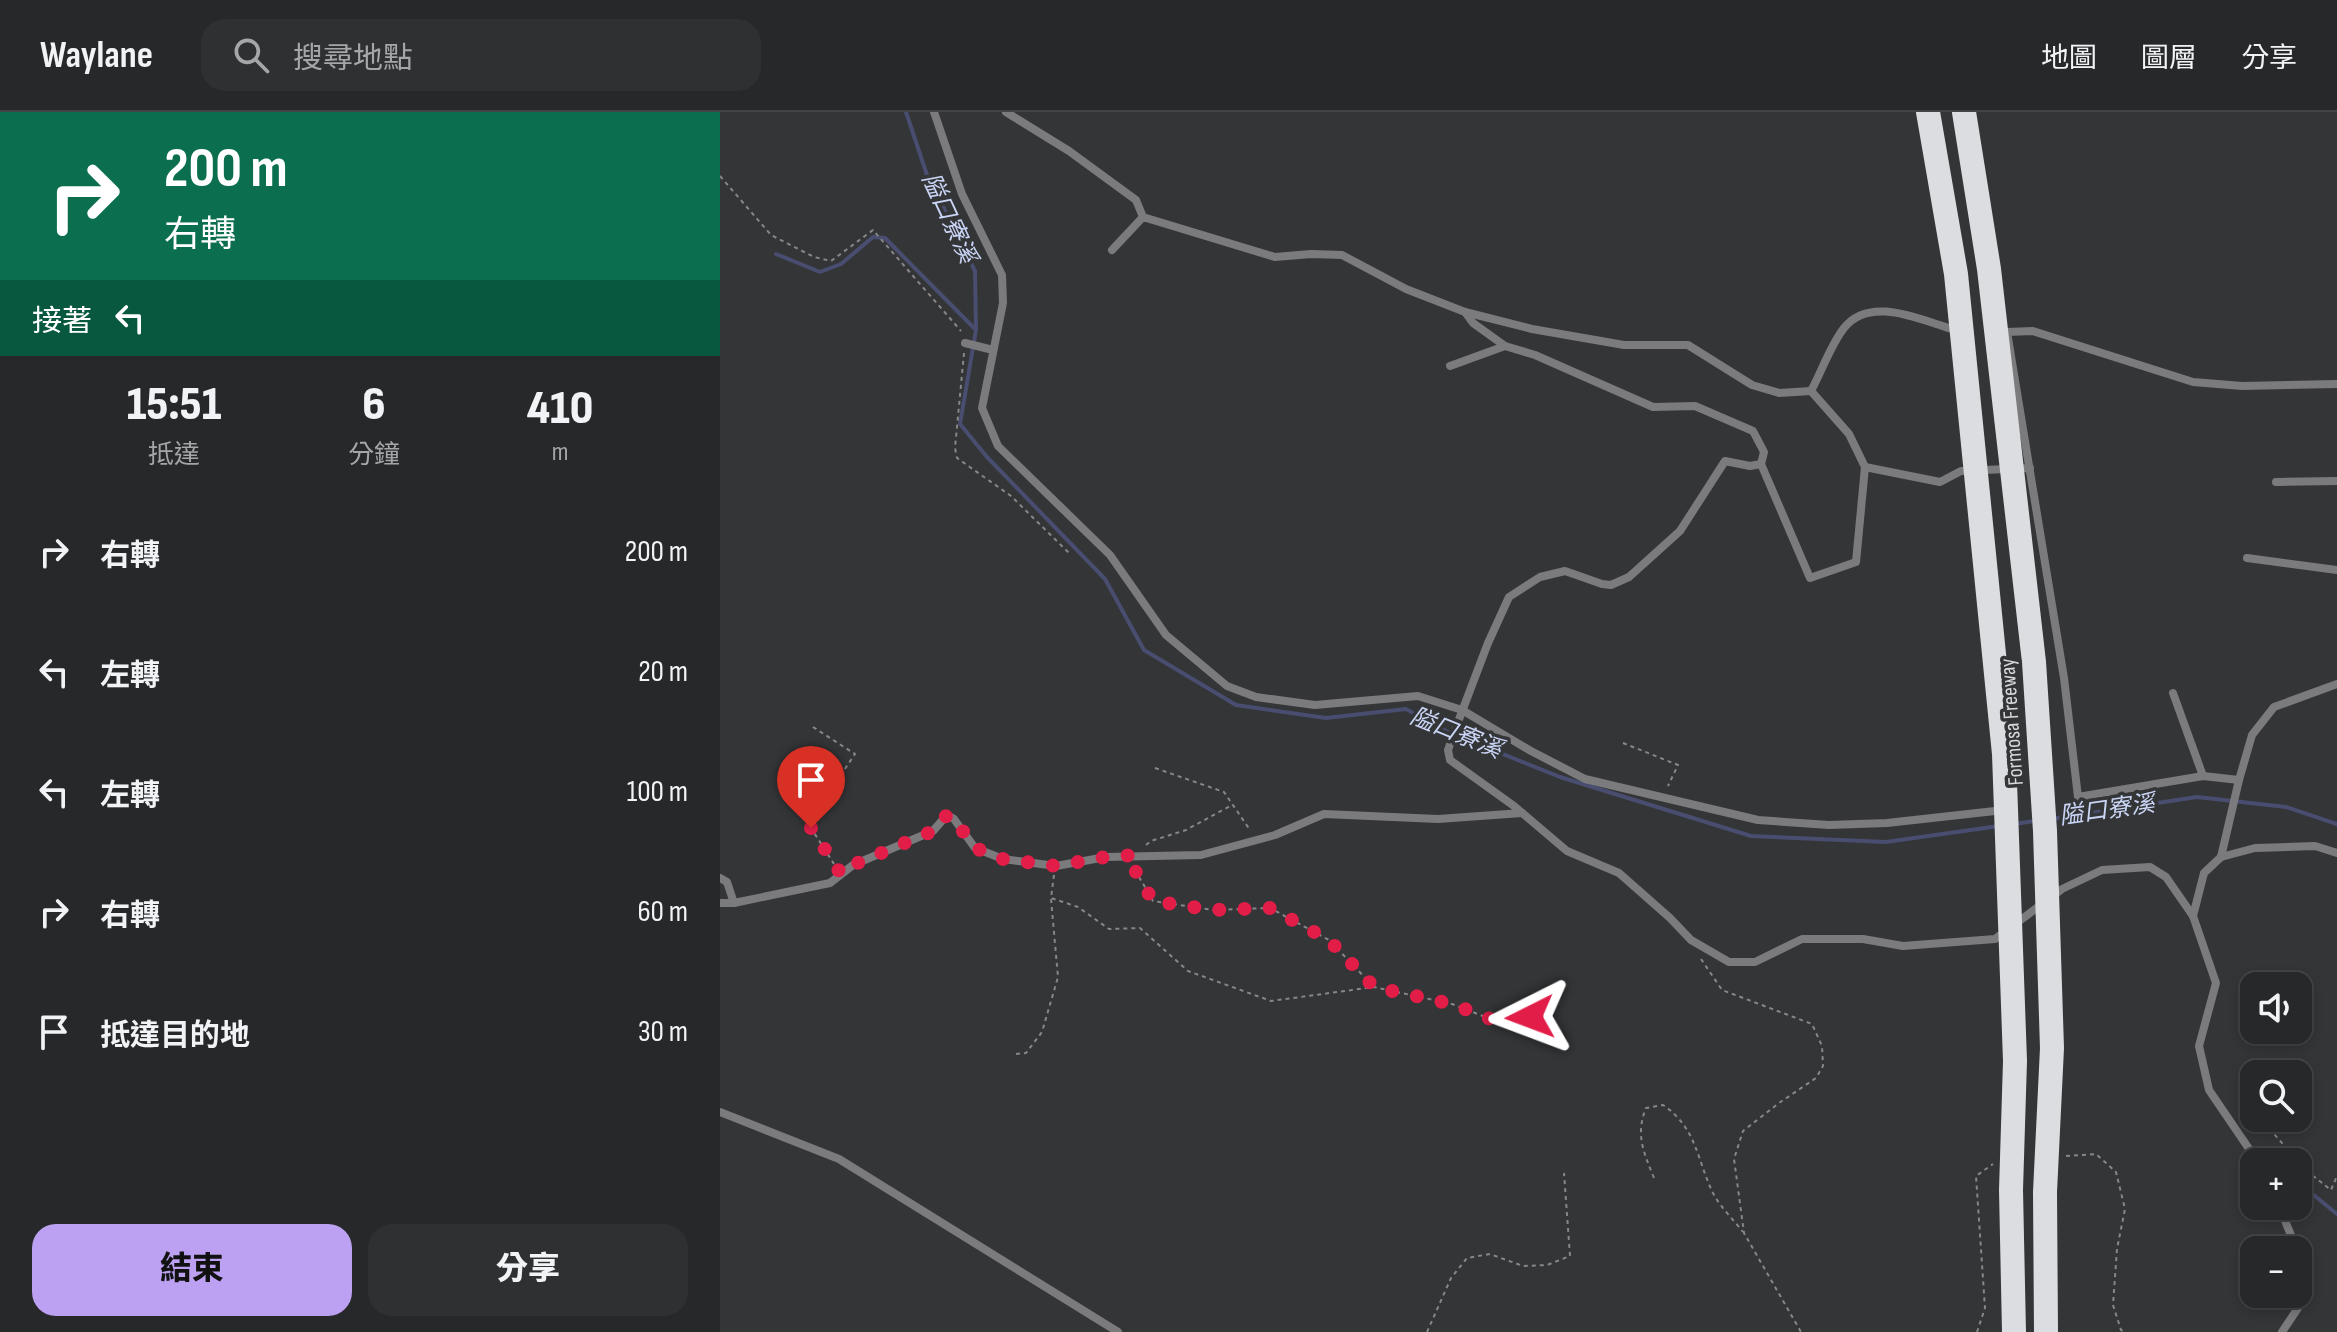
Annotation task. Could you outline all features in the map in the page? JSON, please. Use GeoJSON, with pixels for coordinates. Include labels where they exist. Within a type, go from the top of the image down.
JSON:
{"type":"FeatureCollection","features":[{"type":"Feature","properties":{"kind":"highway","name":"Formosa Freeway"},"geometry":{"type":"LineString","coordinates":[[1928,112],[1956,274],[2004,754],[2015,1061],[2011,1190],[2014,1332]]}},
{"type":"Feature","properties":{"kind":"highway","name":"Formosa Freeway"},"geometry":{"type":"LineString","coordinates":[[1964,112],[1989,269],[2034,662],[2045,831],[2052,1048],[2045,1192],[2046,1332]]}},
{"type":"Feature","properties":{"kind":"lane"},"geometry":{"type":"LineString","coordinates":[[934,112],[962,194],[1002,275],[1003,303],[982,408],[998,446],[1110,555],[1166,635],[1227,686],[1256,697],[1315,705],[1418,696],[1462,710],[1585,779],[1758,820],[1829,825],[1887,823],[1995,811]]}},
{"type":"Feature","properties":{"kind":"lane"},"geometry":{"type":"LineString","coordinates":[[1006,112],[1069,151],[1136,200],[1143,217]]}},
{"type":"Feature","properties":{"kind":"lane"},"geometry":{"type":"LineString","coordinates":[[1112,250],[1143,217]]}},
{"type":"Feature","properties":{"kind":"lane"},"geometry":{"type":"LineString","coordinates":[[1143,217],[1275,257],[1342,255],[1406,289],[1465,312],[1532,329],[1624,345],[1688,345],[1752,385],[1779,393],[1811,391]]}},
{"type":"Feature","properties":{"kind":"lane"},"geometry":{"type":"LineString","coordinates":[[1811,391],[1845,327],[1863,315],[1887,311],[1952,329]]}},
{"type":"Feature","properties":{"kind":"lane"},"geometry":{"type":"LineString","coordinates":[[1465,312],[1473,323],[1505,346],[1535,355],[1653,407],[1695,406],[1753,431],[1764,452],[1761,464],[1810,578],[1856,562],[1865,467],[1849,434],[1811,391]]}},
{"type":"Feature","properties":{"kind":"lane"},"geometry":{"type":"LineString","coordinates":[[2239,780],[2203,776],[2078,797],[2064,678],[2007,332],[2033,331],[2193,382],[2242,386],[2337,384]]}},
{"type":"Feature","properties":{"kind":"lane"},"geometry":{"type":"LineString","coordinates":[[965,343],[993,350]]}},
{"type":"Feature","properties":{"kind":"lane"},"geometry":{"type":"LineString","coordinates":[[1450,366],[1505,346]]}},
{"type":"Feature","properties":{"kind":"lane"},"geometry":{"type":"LineString","coordinates":[[1761,464],[1750,466],[1725,461],[1680,531],[1629,577],[1611,585],[1565,571],[1540,577],[1509,597],[1462,710],[1448,750],[1450,760],[1567,851],[1619,873],[1691,940],[1729,962],[1755,962],[1802,939],[1863,939],[1903,946],[1995,939],[2062,889],[2102,870],[2150,867],[2166,877],[2193,916],[2216,983],[2199,1046],[2209,1090],[2248,1148]]}},
{"type":"Feature","properties":{"kind":"lane"},"geometry":{"type":"LineString","coordinates":[[1865,467],[1940,482],[1961,471],[2030,468]]}},
{"type":"Feature","properties":{"kind":"lane"},"geometry":{"type":"LineString","coordinates":[[2276,482],[2337,481]]}},
{"type":"Feature","properties":{"kind":"lane"},"geometry":{"type":"LineString","coordinates":[[2247,558],[2337,570]]}},
{"type":"Feature","properties":{"kind":"lane"},"geometry":{"type":"LineString","coordinates":[[2221,857],[2252,735],[2274,707],[2337,684]]}},
{"type":"Feature","properties":{"kind":"lane"},"geometry":{"type":"LineString","coordinates":[[2173,693],[2203,776]]}},
{"type":"Feature","properties":{"kind":"lane"},"geometry":{"type":"LineString","coordinates":[[720,903],[734,903],[830,883],[853,865],[933,831],[947,815],[954,819],[975,848],[1003,859],[1056,866],[1106,857],[1201,855],[1257,839],[1324,814],[1438,819],[1522,813]]}},
{"type":"Feature","properties":{"kind":"lane"},"geometry":{"type":"LineString","coordinates":[[2193,916],[2204,873],[2221,857],[2255,848],[2300,846],[2315,846],[2337,853]]}},
{"type":"Feature","properties":{"kind":"lane"},"geometry":{"type":"LineString","coordinates":[[720,878],[727,882],[734,903]]}},
{"type":"Feature","properties":{"kind":"lane"},"geometry":{"type":"LineString","coordinates":[[720,1112],[839,1159],[1118,1332]]}},
{"type":"Feature","properties":{"kind":"lane"},"geometry":{"type":"LineString","coordinates":[[2282,1332],[2298,1308]]}},
{"type":"Feature","properties":{"kind":"path"},"geometry":{"type":"LineString","coordinates":[[720,176],[771,235],[814,257],[831,261],[873,230],[960,327],[965,343],[955,448],[957,458],[1011,496],[1069,553]]}},
{"type":"Feature","properties":{"kind":"path"},"geometry":{"type":"LineString","coordinates":[[813,727],[855,754],[813,816],[811,828],[841,874]]}},
{"type":"Feature","properties":{"kind":"path"},"geometry":{"type":"LineString","coordinates":[[1623,743],[1678,765],[1662,797]]}},
{"type":"Feature","properties":{"kind":"path"},"geometry":{"type":"LineString","coordinates":[[1155,768],[1224,792],[1257,839]]}},
{"type":"Feature","properties":{"kind":"path"},"geometry":{"type":"LineString","coordinates":[[1232,805],[1186,830],[1151,841],[1135,855],[1133,867],[1153,901],[1213,910],[1270,908],[1329,940],[1374,987]]}},
{"type":"Feature","properties":{"kind":"path"},"geometry":{"type":"LineString","coordinates":[[1016,1054],[1026,1053],[1042,1032],[1058,977],[1051,898],[1056,866]]}},
{"type":"Feature","properties":{"kind":"path"},"geometry":{"type":"LineString","coordinates":[[1051,898],[1078,907],[1109,929],[1140,928],[1188,971],[1271,1001],[1374,987],[1452,1004],[1493,1020],[1530,1017]]}},
{"type":"Feature","properties":{"kind":"path"},"geometry":{"type":"LineString","coordinates":[[1691,940],[1722,990],[1812,1024],[1822,1046],[1823,1066],[1816,1078],[1743,1131],[1734,1159],[1744,1233]]}},
{"type":"Feature","properties":{"kind":"path"},"geometry":{"type":"LineString","coordinates":[[1654,1178],[1639,1142],[1640,1124],[1646,1108],[1663,1105],[1679,1116],[1693,1142],[1713,1195],[1744,1233],[1801,1332]]}},
{"type":"Feature","properties":{"kind":"path"},"geometry":{"type":"LineString","coordinates":[[2233,1126],[2250,1122],[2266,1125],[2307,1171],[2331,1190],[2337,1176]]}},
{"type":"Feature","properties":{"kind":"path"},"geometry":{"type":"LineString","coordinates":[[1427,1332],[1451,1278],[1467,1258],[1490,1254],[1523,1266],[1547,1265],[1570,1256],[1564,1173]]}},
{"type":"Feature","properties":{"kind":"waterway","name":"隘口寮溪"},"geometry":{"type":"LineString","coordinates":[[906,112],[927,175],[975,271],[976,330],[960,424],[987,457],[1105,579],[1144,650],[1236,705],[1326,718],[1406,709],[1448,732],[1560,777],[1751,836],[1886,842],[1999,826]]}},
{"type":"Feature","properties":{"kind":"waterway"},"geometry":{"type":"LineString","coordinates":[[776,254],[820,272],[841,264],[873,237],[885,238],[976,330]]}},
{"type":"Feature","properties":{"kind":"waterway","name":"隘口寮溪"},"geometry":{"type":"LineString","coordinates":[[2051,819],[2197,797],[2286,807],[2337,824]]}},
{"type":"Feature","properties":{"kind":"waterway","name":"隘口寮溪"},"geometry":{"type":"LineString","coordinates":[[2015,824],[2034,821]]}},
{"type":"Feature","properties":{"kind":"waterway"},"geometry":{"type":"LineString","coordinates":[[2312,1194],[2337,1214]]}},
{"type":"Feature","properties":{"kind":"route"},"geometry":{"type":"LineString","coordinates":[[811,828],[841,874],[853,865],[933,831],[947,815],[954,819],[975,848],[1003,859],[1056,866],[1135,855],[1133,867],[1153,901],[1213,910],[1270,908],[1329,940],[1374,987],[1452,1004],[1493,1020],[1530,1017]]}}]}
